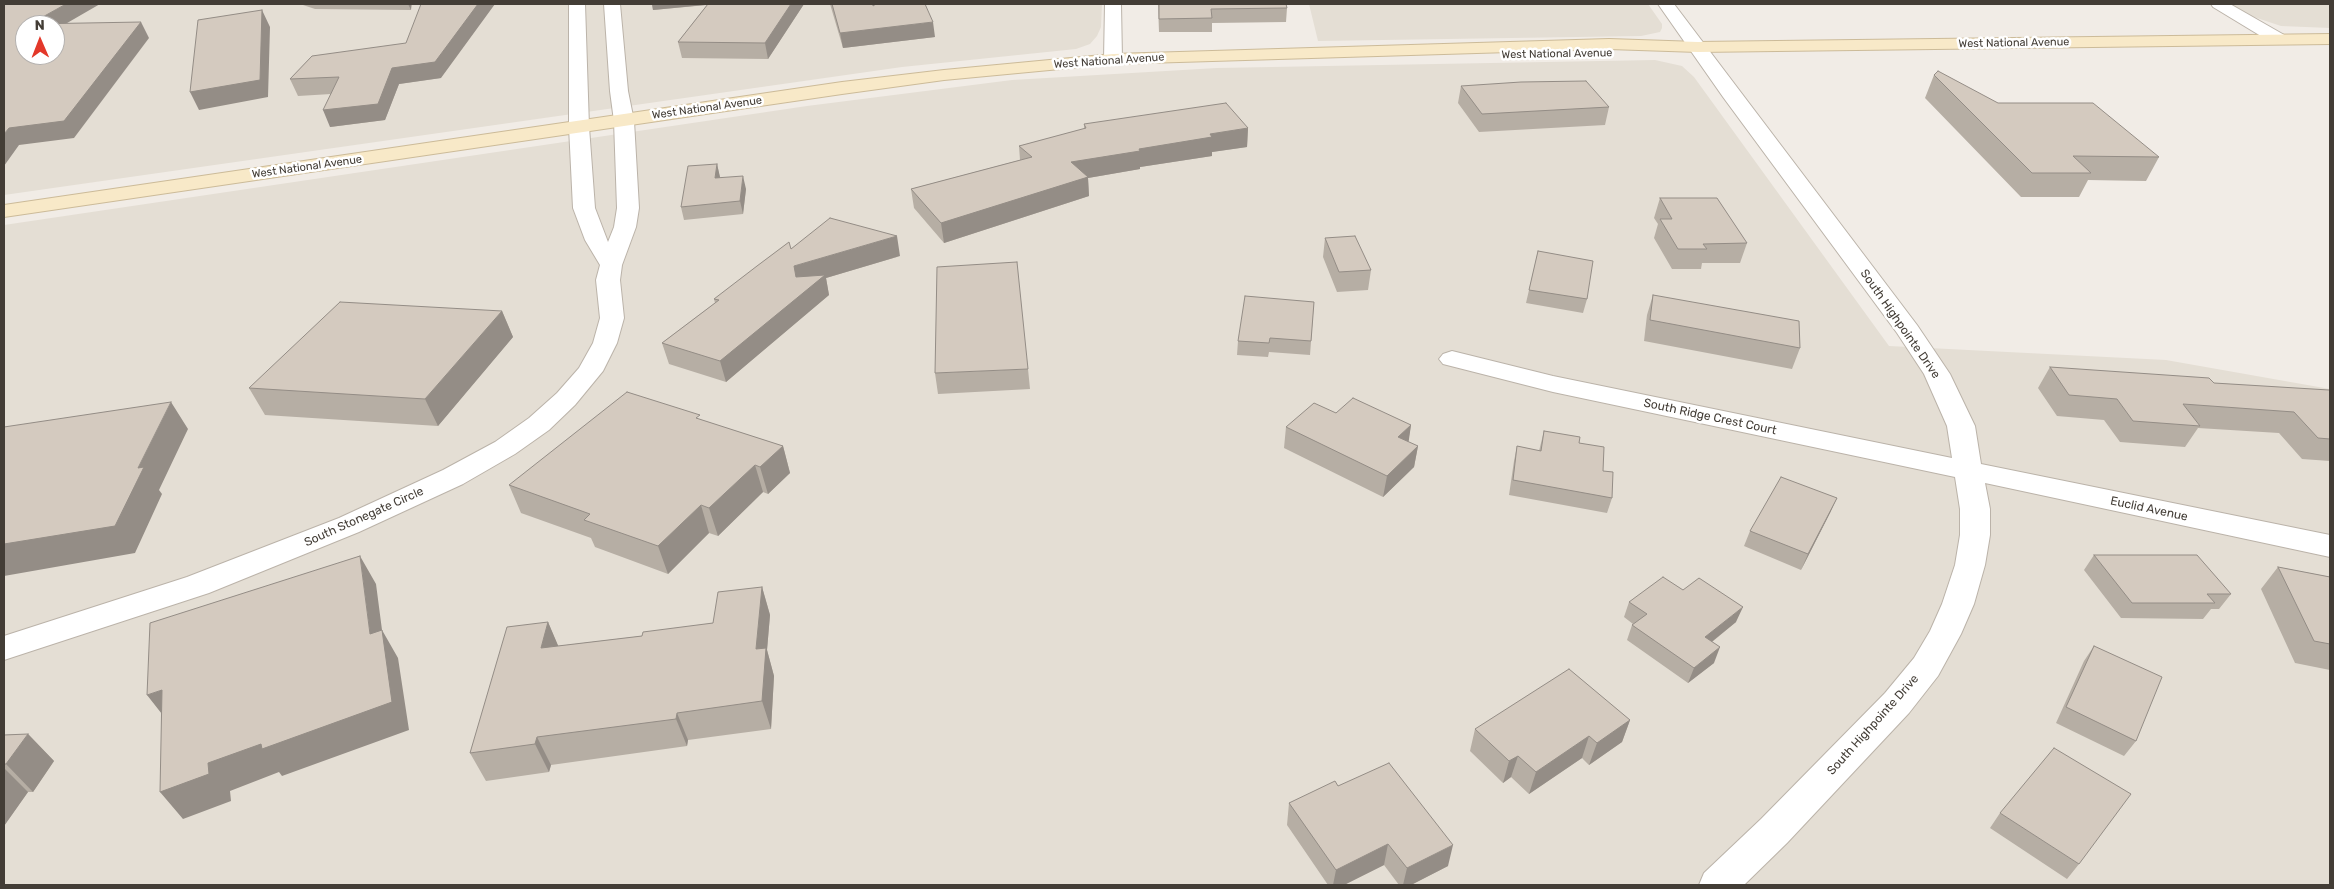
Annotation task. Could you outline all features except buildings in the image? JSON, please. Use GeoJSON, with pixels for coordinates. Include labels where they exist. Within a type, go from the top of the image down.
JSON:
{"type":"FeatureCollection","features":[{"type":"Feature","properties":{"kind":"main road","name":"West National Avenue"},"geometry":{"type":"LineString","coordinates":[[4,211],[944,75],[1113,59],[1415,50],[1500,56],[1613,54],[1698,47],[2330,39]]}},
{"type":"Feature","properties":{"kind":"street","name":"South Stonegate Circle"},"geometry":{"type":"LineString","coordinates":[[4,648],[198,585],[332,532],[453,477],[505,448],[539,424],[560,405],[590,371],[605,343],[612,318],[608,280],[611,265],[625,227],[628,208],[605,184],[579,127],[577,4]]}},
{"type":"Feature","properties":{"kind":"street","name":"South Stonegate Circle"},"geometry":{"type":"LineString","coordinates":[[611,265],[596,240],[584,208],[605,184],[624,121],[619,91],[612,4]]}},
{"type":"Feature","properties":{"kind":"street"},"geometry":{"type":"LineString","coordinates":[[1113,4],[1113,59]]}},
{"type":"Feature","properties":{"kind":"street","name":"South Highpointe Drive"},"geometry":{"type":"LineString","coordinates":[[1666,4],[1730,93],[1908,330],[1937,374],[1961,426],[1975,508],[1975,535],[1970,565],[1958,604],[1946,634],[1926,667],[1884,717],[1774,831],[1718,885]]}},
{"type":"Feature","properties":{"kind":"street"},"geometry":{"type":"LineString","coordinates":[[2219,4],[2280,40]]}},
{"type":"Feature","properties":{"kind":"street","name":"South Ridge Crest Court"},"geometry":{"type":"LineString","coordinates":[[1452,359],[1553,384],[1968,471]]}},
{"type":"Feature","properties":{"kind":"street","name":"Euclid Avenue"},"geometry":{"type":"LineString","coordinates":[[1968,471],[2330,546]]}},
{"type":"Feature","properties":{"kind":"shaded area"},"geometry":{"type":"Polygon","coordinates":[[[4,4],[1102,4],[1101,27],[1097,36],[1090,44],[1076,49],[902,67],[4,195],[4,4]]]}},
{"type":"Feature","properties":{"kind":"shaded area"},"geometry":{"type":"Polygon","coordinates":[[[1309,4],[1648,4],[1662,24],[1662,28],[1660,32],[1641,36],[1318,41],[1309,4]]]}},
{"type":"Feature","properties":{"kind":"shaded area"},"geometry":{"type":"Polygon","coordinates":[[[2231,4],[2330,4],[2330,28],[2281,26],[2251,16],[2231,4]]]}},
{"type":"Feature","properties":{"kind":"shaded area"},"geometry":{"type":"Polygon","coordinates":[[[1655,60],[1682,66],[1694,77],[1889,346],[2166,360],[2330,389],[2330,885],[4,885],[4,225],[807,106],[1012,80],[1217,68],[1655,60]]]}}]}
